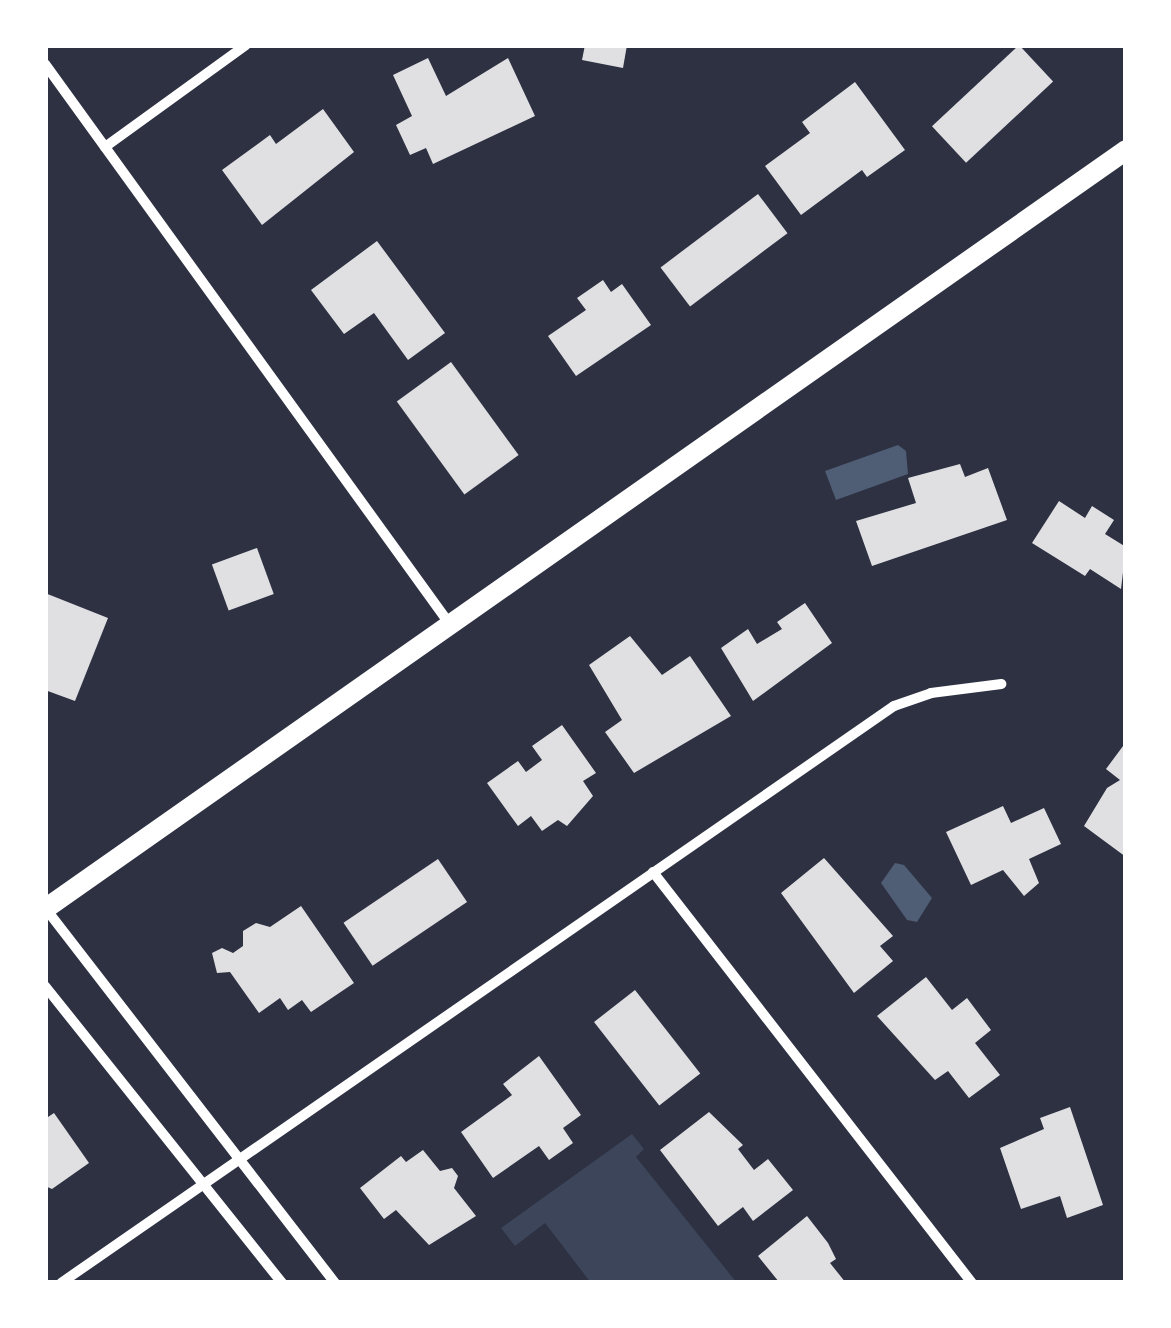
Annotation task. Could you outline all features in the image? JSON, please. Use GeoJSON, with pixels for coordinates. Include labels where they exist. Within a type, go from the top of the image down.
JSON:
{"type":"FeatureCollection","features":[{"type":"Feature","properties":{"kind":"main road"},"geometry":{"type":"LineString","coordinates":[[45,909],[1126,150]]}},
{"type":"Feature","properties":{"kind":"street"},"geometry":{"type":"LineString","coordinates":[[105,147],[246,45]]}},
{"type":"Feature","properties":{"kind":"street"},"geometry":{"type":"LineString","coordinates":[[45,64],[451,626]]}},
{"type":"Feature","properties":{"kind":"street"},"geometry":{"type":"LineString","coordinates":[[61,1283],[894,706],[931,693],[1002,684]]}},
{"type":"Feature","properties":{"kind":"street"},"geometry":{"type":"LineString","coordinates":[[653,872],[972,1283]]}},
{"type":"Feature","properties":{"kind":"street"},"geometry":{"type":"LineString","coordinates":[[45,909],[335,1283]]}},
{"type":"Feature","properties":{"kind":"street"},"geometry":{"type":"LineString","coordinates":[[45,986],[282,1283]]}},
{"type":"Feature","properties":{"kind":"shaded area"},"geometry":{"type":"Polygon","coordinates":[[[898,445],[906,451],[908,474],[836,500],[825,471],[898,445]]]}},
{"type":"Feature","properties":{"kind":"shaded area"},"geometry":{"type":"Polygon","coordinates":[[[895,863],[904,865],[932,898],[917,922],[907,920],[881,883],[895,863]]]}},
{"type":"Feature","properties":{"kind":"shaded area"},"geometry":{"type":"Polygon","coordinates":[[[632,1134],[644,1149],[636,1157],[737,1283],[591,1283],[545,1223],[515,1246],[501,1228],[632,1134]]]}},
{"type":"Feature","properties":{"kind":"building"},"geometry":{"type":"Polygon","coordinates":[[[585,45],[627,45],[623,68],[582,60],[585,45]]]}},
{"type":"Feature","properties":{"kind":"building"},"geometry":{"type":"Polygon","coordinates":[[[1019,45],[1053,82],[966,163],[932,126],[1019,45]]]}},
{"type":"Feature","properties":{"kind":"building"},"geometry":{"type":"Polygon","coordinates":[[[428,58],[446,96],[508,58],[535,116],[433,164],[426,148],[410,155],[396,125],[412,116],[393,75],[428,58]]]}},
{"type":"Feature","properties":{"kind":"building"},"geometry":{"type":"Polygon","coordinates":[[[855,82],[905,150],[867,177],[862,170],[801,215],[765,166],[810,133],[802,122],[855,82]]]}},
{"type":"Feature","properties":{"kind":"building"},"geometry":{"type":"Polygon","coordinates":[[[323,109],[354,152],[262,225],[222,170],[270,135],[276,144],[323,109]]]}},
{"type":"Feature","properties":{"kind":"building"},"geometry":{"type":"Polygon","coordinates":[[[758,194],[787,233],[690,307],[661,267],[758,194]]]}},
{"type":"Feature","properties":{"kind":"building"},"geometry":{"type":"Polygon","coordinates":[[[377,241],[445,333],[408,360],[374,313],[344,334],[311,290],[377,241]]]}},
{"type":"Feature","properties":{"kind":"building"},"geometry":{"type":"Polygon","coordinates":[[[603,280],[611,292],[622,284],[651,325],[576,376],[548,336],[586,310],[577,298],[603,280]]]}},
{"type":"Feature","properties":{"kind":"building"},"geometry":{"type":"Polygon","coordinates":[[[451,362],[519,455],[464,494],[397,401],[451,362]]]}},
{"type":"Feature","properties":{"kind":"building"},"geometry":{"type":"Polygon","coordinates":[[[960,464],[965,477],[988,468],[1007,520],[872,566],[856,521],[916,503],[908,478],[960,464]]]}},
{"type":"Feature","properties":{"kind":"building"},"geometry":{"type":"Polygon","coordinates":[[[1059,501],[1085,518],[1092,506],[1114,520],[1105,534],[1126,547],[1121,589],[1090,569],[1085,576],[1032,543],[1059,501]]]}},
{"type":"Feature","properties":{"kind":"building"},"geometry":{"type":"Polygon","coordinates":[[[257,548],[274,594],[229,610],[212,564],[257,548]]]}},
{"type":"Feature","properties":{"kind":"building"},"geometry":{"type":"Polygon","coordinates":[[[45,593],[108,618],[75,701],[45,690],[45,593]]]}},
{"type":"Feature","properties":{"kind":"building"},"geometry":{"type":"Polygon","coordinates":[[[805,603],[832,643],[753,701],[721,648],[748,629],[757,644],[782,629],[777,622],[805,603]]]}},
{"type":"Feature","properties":{"kind":"building"},"geometry":{"type":"Polygon","coordinates":[[[630,636],[662,675],[690,656],[731,716],[634,773],[605,732],[622,720],[589,665],[630,636]]]}},
{"type":"Feature","properties":{"kind":"building"},"geometry":{"type":"Polygon","coordinates":[[[562,725],[596,773],[583,781],[593,796],[567,826],[558,820],[542,831],[531,816],[518,826],[487,783],[518,761],[526,772],[542,760],[532,746],[562,725]]]}},
{"type":"Feature","properties":{"kind":"building"},"geometry":{"type":"Polygon","coordinates":[[[1126,742],[1126,857],[1084,826],[1107,788],[1120,780],[1106,769],[1126,742]]]}},
{"type":"Feature","properties":{"kind":"building"},"geometry":{"type":"Polygon","coordinates":[[[1003,806],[1011,823],[1044,808],[1061,844],[1029,859],[1039,883],[1024,896],[1003,870],[971,885],[946,832],[1003,806]]]}},
{"type":"Feature","properties":{"kind":"building"},"geometry":{"type":"Polygon","coordinates":[[[824,858],[893,936],[880,946],[893,961],[854,993],[781,893],[824,858]]]}},
{"type":"Feature","properties":{"kind":"building"},"geometry":{"type":"Polygon","coordinates":[[[438,859],[467,902],[373,966],[343,923],[438,859]]]}},
{"type":"Feature","properties":{"kind":"building"},"geometry":{"type":"Polygon","coordinates":[[[301,906],[354,983],[311,1012],[302,1000],[288,1010],[280,998],[259,1013],[230,972],[217,973],[212,953],[222,948],[233,953],[243,946],[243,931],[256,923],[270,927],[301,906]]]}},
{"type":"Feature","properties":{"kind":"building"},"geometry":{"type":"Polygon","coordinates":[[[926,977],[952,1010],[967,998],[991,1030],[975,1043],[1000,1075],[969,1098],[948,1071],[935,1080],[877,1016],[926,977]]]}},
{"type":"Feature","properties":{"kind":"building"},"geometry":{"type":"Polygon","coordinates":[[[635,990],[700,1074],[659,1106],[594,1022],[635,990]]]}},
{"type":"Feature","properties":{"kind":"building"},"geometry":{"type":"Polygon","coordinates":[[[539,1056],[581,1115],[563,1128],[573,1143],[549,1160],[539,1146],[493,1178],[461,1132],[512,1095],[503,1084],[539,1056]]]}},
{"type":"Feature","properties":{"kind":"building"},"geometry":{"type":"Polygon","coordinates":[[[1070,1107],[1103,1205],[1067,1218],[1060,1196],[1021,1209],[1000,1148],[1044,1129],[1040,1118],[1070,1107]]]}},
{"type":"Feature","properties":{"kind":"building"},"geometry":{"type":"Polygon","coordinates":[[[709,1112],[743,1145],[738,1149],[754,1170],[768,1159],[793,1190],[753,1221],[743,1207],[718,1226],[660,1150],[709,1112]]]}},
{"type":"Feature","properties":{"kind":"building"},"geometry":{"type":"Polygon","coordinates":[[[54,1113],[89,1163],[52,1189],[45,1186],[45,1119],[54,1113]]]}},
{"type":"Feature","properties":{"kind":"building"},"geometry":{"type":"Polygon","coordinates":[[[423,1150],[440,1171],[452,1168],[458,1176],[454,1188],[476,1216],[429,1245],[396,1210],[384,1219],[360,1188],[401,1156],[406,1162],[423,1150]]]}},
{"type":"Feature","properties":{"kind":"building"},"geometry":{"type":"Polygon","coordinates":[[[807,1216],[828,1243],[836,1259],[830,1263],[846,1283],[779,1282],[758,1256],[807,1216]]]}}]}
